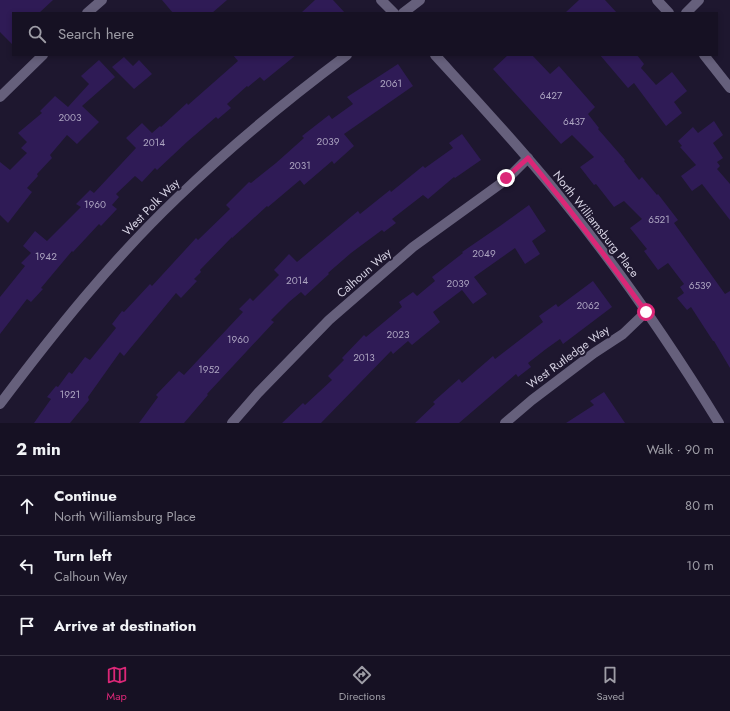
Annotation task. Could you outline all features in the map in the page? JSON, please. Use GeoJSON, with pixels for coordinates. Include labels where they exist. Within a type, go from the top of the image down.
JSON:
{"type":"FeatureCollection","features":[{"type":"Feature","properties":{"kind":"street"},"geometry":{"type":"LineString","coordinates":[[89,12],[102,0]]}},
{"type":"Feature","properties":{"kind":"street"},"geometry":{"type":"LineString","coordinates":[[381,0],[393,12]]}},
{"type":"Feature","properties":{"kind":"street"},"geometry":{"type":"LineString","coordinates":[[404,12],[420,0]]}},
{"type":"Feature","properties":{"kind":"street"},"geometry":{"type":"LineString","coordinates":[[657,0],[667,12]]}},
{"type":"Feature","properties":{"kind":"street"},"geometry":{"type":"LineString","coordinates":[[687,12],[699,0]]}},
{"type":"Feature","properties":{"kind":"street"},"geometry":{"type":"LineString","coordinates":[[0,97],[42,56]]}},
{"type":"Feature","properties":{"kind":"street","name":"West Polk Way"},"geometry":{"type":"LineString","coordinates":[[0,404],[73,311],[122,254],[177,197],[287,101],[346,56]]}},
{"type":"Feature","properties":{"kind":"street","name":"North Williamsburg Place"},"geometry":{"type":"LineString","coordinates":[[436,56],[528,158],[598,246],[688,373],[719,423]]}},
{"type":"Feature","properties":{"kind":"street"},"geometry":{"type":"LineString","coordinates":[[705,56],[730,88]]}},
{"type":"Feature","properties":{"kind":"street","name":"Calhoun Way"},"geometry":{"type":"LineString","coordinates":[[232,423],[258,393],[329,320],[413,248],[506,178],[528,158]]}},
{"type":"Feature","properties":{"kind":"street","name":"West Rutledge Way"},"geometry":{"type":"LineString","coordinates":[[505,423],[532,400],[594,353],[623,334],[646,312]]}},
{"type":"Feature","properties":{"kind":"building"},"geometry":{"type":"Polygon","coordinates":[[[0,0],[53,0],[40,12],[12,12],[12,44],[0,32],[0,0]]]}},
{"type":"Feature","properties":{"kind":"building"},"geometry":{"type":"Polygon","coordinates":[[[162,0],[227,0],[213,12],[172,12],[162,0]]]}},
{"type":"Feature","properties":{"kind":"building"},"geometry":{"type":"Polygon","coordinates":[[[315,0],[333,0],[344,12],[302,12],[315,0]]]}},
{"type":"Feature","properties":{"kind":"building"},"geometry":{"type":"Polygon","coordinates":[[[579,0],[605,0],[616,12],[566,12],[579,0]]]}},
{"type":"Feature","properties":{"kind":"building"},"geometry":{"type":"Polygon","coordinates":[[[234,56],[295,56],[264,81],[260,77],[248,87],[247,86],[227,104],[231,108],[218,119],[216,117],[157,170],[155,168],[142,182],[135,176],[116,194],[119,197],[112,205],[117,209],[101,226],[99,224],[73,252],[72,251],[41,288],[43,289],[31,302],[27,299],[0,334],[0,297],[25,266],[21,263],[31,253],[23,246],[35,231],[47,241],[81,207],[76,204],[90,190],[94,193],[136,148],[126,138],[142,123],[152,133],[160,126],[161,127],[187,103],[188,105],[238,61],[234,56]]]}},
{"type":"Feature","properties":{"kind":"building"},"geometry":{"type":"Polygon","coordinates":[[[507,56],[533,56],[550,74],[559,66],[595,107],[588,114],[599,128],[598,129],[625,160],[624,161],[639,180],[642,177],[657,195],[658,194],[678,220],[674,223],[725,294],[730,291],[730,368],[691,307],[687,310],[677,298],[684,293],[680,287],[684,284],[668,263],[658,270],[644,251],[647,249],[630,228],[642,219],[624,201],[614,207],[580,167],[594,157],[572,135],[561,144],[493,69],[507,56]]]}},
{"type":"Feature","properties":{"kind":"building"},"geometry":{"type":"Polygon","coordinates":[[[601,56],[638,56],[644,64],[641,68],[656,85],[672,72],[687,91],[674,102],[682,113],[666,126],[634,83],[628,88],[601,56]]]}},
{"type":"Feature","properties":{"kind":"building"},"geometry":{"type":"Polygon","coordinates":[[[124,57],[133,66],[139,60],[152,74],[134,89],[112,67],[124,57]]]}},
{"type":"Feature","properties":{"kind":"building"},"geometry":{"type":"Polygon","coordinates":[[[99,60],[115,77],[82,106],[99,122],[77,144],[67,135],[50,155],[52,158],[37,174],[38,176],[27,188],[32,192],[8,223],[0,215],[0,162],[10,170],[27,153],[21,148],[27,142],[18,133],[42,113],[40,111],[55,96],[68,107],[89,84],[81,76],[99,60]]]}},
{"type":"Feature","properties":{"kind":"building"},"geometry":{"type":"Polygon","coordinates":[[[398,64],[413,86],[344,134],[354,146],[334,164],[332,161],[304,185],[300,180],[268,207],[267,206],[232,237],[200,270],[201,272],[194,279],[197,281],[181,298],[176,293],[124,356],[120,352],[88,397],[89,400],[70,423],[34,423],[51,399],[47,397],[56,386],[58,387],[69,372],[72,374],[85,357],[90,360],[116,328],[112,324],[122,311],[124,312],[150,284],[152,286],[196,238],[198,240],[230,209],[226,205],[249,182],[251,183],[276,163],[304,138],[302,136],[329,115],[332,119],[353,104],[347,97],[398,64]]]}},
{"type":"Feature","properties":{"kind":"building"},"geometry":{"type":"Polygon","coordinates":[[[714,121],[723,135],[713,143],[723,158],[717,162],[720,166],[717,169],[730,184],[730,220],[702,184],[692,191],[681,176],[696,165],[680,147],[682,146],[678,141],[693,127],[698,133],[714,121]]]}},
{"type":"Feature","properties":{"kind":"building"},"geometry":{"type":"Polygon","coordinates":[[[462,134],[481,160],[455,178],[454,177],[428,199],[423,195],[392,219],[396,223],[384,232],[382,230],[351,253],[305,296],[301,292],[289,302],[271,320],[274,322],[207,394],[208,395],[184,423],[139,423],[158,397],[156,395],[179,371],[184,375],[243,312],[239,309],[250,298],[253,301],[279,275],[274,270],[289,254],[297,262],[358,211],[360,214],[390,190],[391,192],[423,166],[425,168],[453,148],[449,143],[462,134]]]}},
{"type":"Feature","properties":{"kind":"building"},"geometry":{"type":"Polygon","coordinates":[[[529,205],[546,231],[532,241],[540,254],[525,264],[515,248],[474,277],[487,294],[473,304],[462,290],[433,312],[440,322],[412,345],[408,341],[393,354],[391,351],[321,423],[282,423],[303,403],[305,405],[332,380],[328,376],[344,360],[342,358],[364,335],[366,337],[402,307],[399,302],[413,292],[417,296],[435,281],[432,277],[463,253],[462,252],[529,205]]]}},
{"type":"Feature","properties":{"kind":"building"},"geometry":{"type":"Polygon","coordinates":[[[593,281],[612,307],[563,344],[560,339],[546,349],[528,363],[531,367],[518,377],[516,374],[459,423],[415,423],[435,404],[433,402],[459,379],[462,383],[493,356],[495,359],[543,322],[539,316],[556,304],[558,307],[593,281]]]}},
{"type":"Feature","properties":{"kind":"building"},"geometry":{"type":"Polygon","coordinates":[[[604,392],[625,423],[566,423],[594,405],[590,401],[604,392]]]}},
{"type":"Feature","properties":{"kind":"route"},"geometry":{"type":"LineString","coordinates":[[506,178],[528,158],[603,252],[646,312]]}}]}
